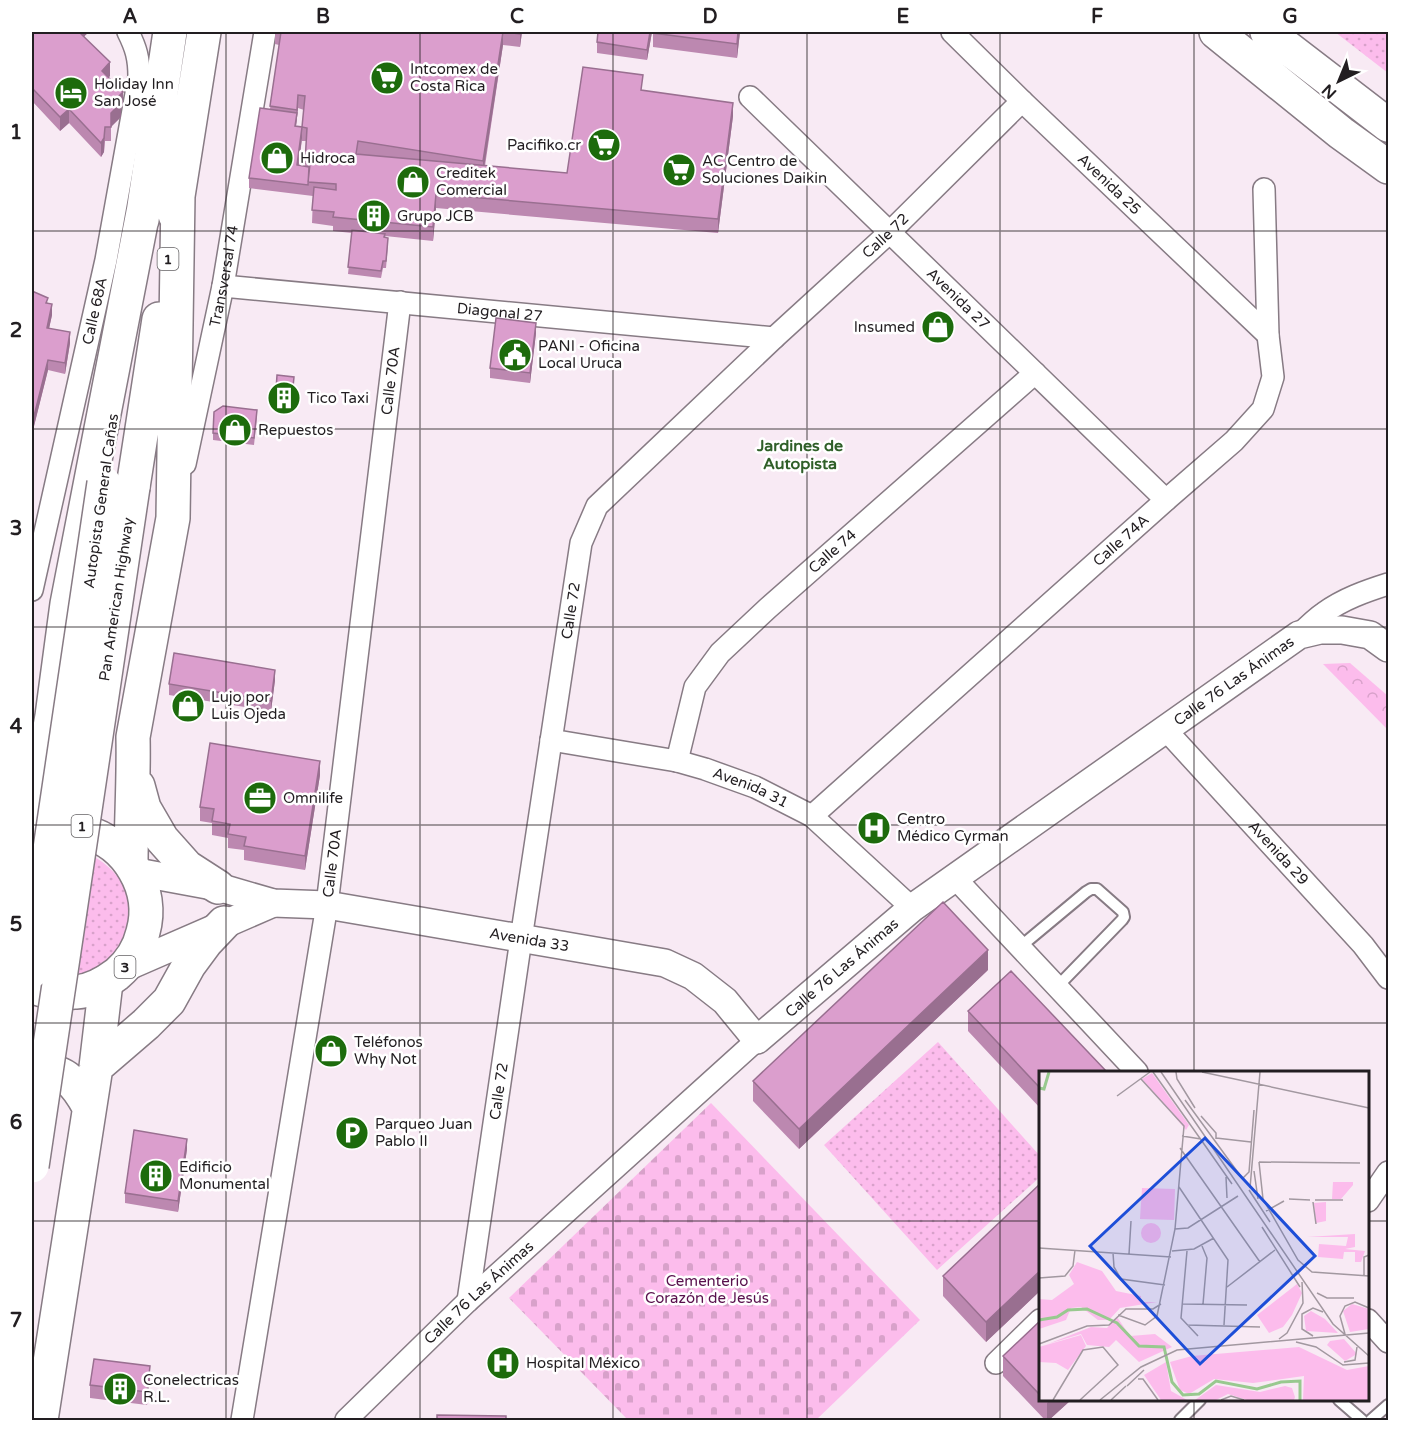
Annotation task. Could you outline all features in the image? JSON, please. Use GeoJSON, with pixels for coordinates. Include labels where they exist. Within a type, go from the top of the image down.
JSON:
{"type":"FeatureCollection","features":[{"type":"Feature","properties":{"kind":"main road","name":"Autopista General Cañas"},"geometry":{"type":"LineString","coordinates":[[32,971],[119,485],[146,197],[170,32]]}},
{"type":"Feature","properties":{"kind":"main road","name":"Pan American Highway"},"geometry":{"type":"LineString","coordinates":[[32,1166],[119,485],[178,195],[204,32]]}},
{"type":"Feature","properties":{"kind":"main road"},"geometry":{"type":"LineString","coordinates":[[1216,32],[1341,133],[1389,166]]}},
{"type":"Feature","properties":{"kind":"main road"},"geometry":{"type":"LineString","coordinates":[[1267,32],[1389,125]]}},
{"type":"Feature","properties":{"kind":"main road"},"geometry":{"type":"LineString","coordinates":[[134,868],[131,829],[133,736],[173,518],[178,195]]}},
{"type":"Feature","properties":{"kind":"main road"},"geometry":{"type":"LineString","coordinates":[[32,828],[42,711],[63,637],[67,604],[146,197]]}},
{"type":"Feature","properties":{"kind":"main road"},"geometry":{"type":"LineString","coordinates":[[42,711],[72,738],[86,744],[99,746],[117,743],[133,736]]}},
{"type":"Feature","properties":{"kind":"main road"},"geometry":{"type":"LineString","coordinates":[[134,772],[144,808],[162,840],[187,867],[218,887]]}},
{"type":"Feature","properties":{"kind":"main road"},"geometry":{"type":"LineString","coordinates":[[32,836],[67,829],[86,832],[103,839],[119,850],[134,868]]}},
{"type":"Feature","properties":{"kind":"main road","name":"3"},"geometry":{"type":"LineString","coordinates":[[32,986],[61,994],[84,991],[116,974],[139,946],[146,921],[145,896],[134,868]]}},
{"type":"Feature","properties":{"kind":"main road"},"geometry":{"type":"LineString","coordinates":[[96,1067],[146,1024],[169,1000],[189,965],[224,923]]}},
{"type":"Feature","properties":{"kind":"main road"},"geometry":{"type":"LineString","coordinates":[[41,1420],[89,1107],[116,974]]}},
{"type":"Feature","properties":{"kind":"main road"},"geometry":{"type":"LineString","coordinates":[[32,1068],[50,1069],[67,1077],[80,1090],[89,1107]]}},
{"type":"Feature","properties":{"kind":"street","name":"Calle 68A"},"geometry":{"type":"LineString","coordinates":[[32,590],[106,260],[139,77],[136,48],[128,32]]}},
{"type":"Feature","properties":{"kind":"street","name":"Transversal 74"},"geometry":{"type":"LineString","coordinates":[[173,518],[224,286],[265,32]]}},
{"type":"Feature","properties":{"kind":"street","name":"Avenida 25"},"geometry":{"type":"LineString","coordinates":[[952,32],[1268,335]]}},
{"type":"Feature","properties":{"kind":"street","name":"Avenida 27"},"geometry":{"type":"LineString","coordinates":[[750,97],[1166,500]]}},
{"type":"Feature","properties":{"kind":"street","name":"Calle 72"},"geometry":{"type":"LineString","coordinates":[[468,1300],[520,939],[581,543],[597,506],[774,338],[890,232],[1022,101]]}},
{"type":"Feature","properties":{"kind":"street","name":"Calle 74A"},"geometry":{"type":"LineString","coordinates":[[812,816],[1234,441],[1263,410],[1273,377],[1268,335],[1264,189]]}},
{"type":"Feature","properties":{"kind":"street","name":"Diagonal 27"},"geometry":{"type":"LineString","coordinates":[[224,286],[774,338]]}},
{"type":"Feature","properties":{"kind":"street","name":"Calle 70A"},"geometry":{"type":"LineString","coordinates":[[242,1420],[327,905],[400,302]]}},
{"type":"Feature","properties":{"kind":"street","name":"Calle 74"},"geometry":{"type":"LineString","coordinates":[[677,761],[695,687],[720,653],[1035,373]]}},
{"type":"Feature","properties":{"kind":"street","name":"Calle 76 Las Ánimas"},"geometry":{"type":"LineString","coordinates":[[346,1420],[468,1300],[757,1040],[912,908],[1299,635],[1322,614],[1340,603],[1389,584]]}},
{"type":"Feature","properties":{"kind":"street"},"geometry":{"type":"LineString","coordinates":[[32,595],[67,604]]}},
{"type":"Feature","properties":{"kind":"street"},"geometry":{"type":"LineString","coordinates":[[1299,635],[1320,630],[1342,630],[1370,635],[1389,648]]}},
{"type":"Feature","properties":{"kind":"street","name":"Avenida 29"},"geometry":{"type":"LineString","coordinates":[[1165,729],[1363,945],[1389,978]]}},
{"type":"Feature","properties":{"kind":"street","name":"Avenida 31"},"geometry":{"type":"LineString","coordinates":[[551,740],[677,761],[755,787],[812,816],[912,908]]}},
{"type":"Feature","properties":{"kind":"street","name":"Avenida 33"},"geometry":{"type":"LineString","coordinates":[[134,868],[218,887],[273,903],[327,905],[665,963],[693,976],[725,1000],[757,1040]]}},
{"type":"Feature","properties":{"kind":"street"},"geometry":{"type":"LineString","coordinates":[[954,877],[1136,1071]]}},
{"type":"Feature","properties":{"kind":"street","name":"Avenida 33"},"geometry":{"type":"LineString","coordinates":[[116,974],[224,923],[273,903]]}},
{"type":"Feature","properties":{"kind":"street"},"geometry":{"type":"LineString","coordinates":[[1369,1200],[1389,1172]]}},
{"type":"Feature","properties":{"kind":"street"},"geometry":{"type":"LineString","coordinates":[[1369,1321],[1389,1342]]}},
{"type":"Feature","properties":{"kind":"street"},"geometry":{"type":"LineString","coordinates":[[996,1363],[1039,1322]]}},
{"type":"Feature","properties":{"kind":"lane"},"geometry":{"type":"LineString","coordinates":[[1020,947],[1091,889],[1097,889],[1123,912],[1122,921],[1057,987]]}},
{"type":"Feature","properties":{"kind":"lane"},"geometry":{"type":"LineString","coordinates":[[1180,1420],[1199,1401]]}},
{"type":"Feature","properties":{"kind":"lane"},"geometry":{"type":"LineString","coordinates":[[1340,1401],[1362,1420]]}},
{"type":"Feature","properties":{"kind":"lane"},"geometry":{"type":"LineString","coordinates":[[1371,1420],[1389,1405]]}},
{"type":"Feature","properties":{"kind":"green space"},"geometry":{"type":"Polygon","coordinates":[[[1335,32],[1388,32],[1388,73],[1335,32]]]}},
{"type":"Feature","properties":{"kind":"green space"},"geometry":{"type":"Polygon","coordinates":[[[1350,663],[1388,696],[1388,730],[1323,664],[1350,663]]]}},
{"type":"Feature","properties":{"kind":"green space"},"geometry":{"type":"Polygon","coordinates":[[[86,852],[109,868],[125,890],[129,904],[129,918],[122,943],[106,964],[78,977],[63,977],[32,969],[32,858],[86,852]]]}},
{"type":"Feature","properties":{"kind":"green space"},"geometry":{"type":"Polygon","coordinates":[[[938,1042],[1039,1155],[1039,1178],[937,1270],[824,1145],[938,1042]]]}},
{"type":"Feature","properties":{"kind":"green space","name":"Cementerio Corazón de Jesús"},"geometry":{"type":"Polygon","coordinates":[[[711,1103],[920,1320],[816,1420],[628,1420],[509,1298],[711,1103]]]}},
{"type":"Feature","properties":{"kind":"building","name":"Holiday Inn San José"},"geometry":{"type":"Polygon","coordinates":[[[32,32],[79,32],[110,62],[102,71],[123,92],[116,99],[121,103],[111,113],[111,127],[105,127],[101,143],[69,109],[60,117],[32,88],[32,32]]]}},
{"type":"Feature","properties":{"kind":"building"},"geometry":{"type":"Polygon","coordinates":[[[281,32],[503,32],[483,161],[358,141],[356,154],[567,173],[583,67],[643,75],[641,90],[733,103],[718,219],[436,194],[433,227],[333,217],[334,212],[312,210],[314,187],[336,190],[336,184],[308,182],[310,164],[305,163],[307,128],[302,127],[305,96],[298,95],[297,110],[270,106],[281,32]]]}},
{"type":"Feature","properties":{"kind":"building"},"geometry":{"type":"Polygon","coordinates":[[[598,32],[650,32],[647,50],[597,42],[598,32]]]}},
{"type":"Feature","properties":{"kind":"building"},"geometry":{"type":"Polygon","coordinates":[[[653,32],[738,32],[737,44],[653,32]]]}},
{"type":"Feature","properties":{"kind":"building","name":"Hidroca"},"geometry":{"type":"Polygon","coordinates":[[[260,108],[297,113],[295,126],[302,127],[297,165],[309,167],[308,185],[249,178],[260,108]]]}},
{"type":"Feature","properties":{"kind":"building"},"geometry":{"type":"Polygon","coordinates":[[[352,230],[385,234],[384,237],[388,238],[386,261],[383,261],[381,271],[348,267],[352,230]]]}},
{"type":"Feature","properties":{"kind":"building"},"geometry":{"type":"Polygon","coordinates":[[[32,291],[48,298],[46,303],[52,304],[47,328],[70,332],[65,363],[48,360],[32,424],[32,291]]]}},
{"type":"Feature","properties":{"kind":"building"},"geometry":{"type":"Polygon","coordinates":[[[496,318],[536,323],[530,373],[490,368],[496,318]]]}},
{"type":"Feature","properties":{"kind":"building","name":"Tico Taxi"},"geometry":{"type":"Polygon","coordinates":[[[277,375],[294,377],[291,407],[275,405],[277,375]]]}},
{"type":"Feature","properties":{"kind":"building","name":"Repuestos"},"geometry":{"type":"Polygon","coordinates":[[[223,406],[257,410],[254,438],[213,433],[214,412],[223,406]]]}},
{"type":"Feature","properties":{"kind":"building"},"geometry":{"type":"Polygon","coordinates":[[[174,653],[275,670],[271,701],[169,684],[174,653]]]}},
{"type":"Feature","properties":{"kind":"building","name":"Omnilife"},"geometry":{"type":"Polygon","coordinates":[[[210,743],[320,761],[305,856],[244,846],[246,837],[228,834],[230,824],[212,821],[214,809],[200,807],[210,743]]]}},
{"type":"Feature","properties":{"kind":"building"},"geometry":{"type":"Polygon","coordinates":[[[943,902],[988,950],[799,1129],[753,1081],[943,902]]]}},
{"type":"Feature","properties":{"kind":"building"},"geometry":{"type":"Polygon","coordinates":[[[1011,971],[1106,1071],[1039,1071],[1039,1087],[968,1011],[1011,971]]]}},
{"type":"Feature","properties":{"kind":"building","name":"Edificio Monumental"},"geometry":{"type":"Polygon","coordinates":[[[134,1130],[187,1139],[178,1201],[125,1193],[134,1130]]]}},
{"type":"Feature","properties":{"kind":"building"},"geometry":{"type":"Polygon","coordinates":[[[1039,1185],[1039,1272],[986,1322],[943,1276],[1039,1185]]]}},
{"type":"Feature","properties":{"kind":"building"},"geometry":{"type":"Polygon","coordinates":[[[1039,1322],[1039,1394],[1003,1356],[1039,1322]]]}},
{"type":"Feature","properties":{"kind":"building"},"geometry":{"type":"Polygon","coordinates":[[[94,1359],[150,1366],[147,1392],[90,1385],[94,1359]]]}},
{"type":"Feature","properties":{"kind":"building"},"geometry":{"type":"Polygon","coordinates":[[[437,1415],[506,1416],[506,1420],[437,1420],[437,1415]]]}},
{"type":"Feature","properties":{"kind":"place","name":"Intcomex de Costa Rica"},"geometry":{"type":"Point","coordinates":[387,78]}},
{"type":"Feature","properties":{"kind":"place","name":"Holiday Inn San José"},"geometry":{"type":"Point","coordinates":[71,93]}},
{"type":"Feature","properties":{"kind":"place","name":"Pacifiko.cr"},"geometry":{"type":"Point","coordinates":[604,145]}},
{"type":"Feature","properties":{"kind":"place","name":"Hidroca"},"geometry":{"type":"Point","coordinates":[277,158]}},
{"type":"Feature","properties":{"kind":"place","name":"AC Centro de Soluciones Daikin"},"geometry":{"type":"Point","coordinates":[679,170]}},
{"type":"Feature","properties":{"kind":"place","name":"Creditek Comercial"},"geometry":{"type":"Point","coordinates":[413,182]}},
{"type":"Feature","properties":{"kind":"place","name":"Grupo JCB"},"geometry":{"type":"Point","coordinates":[374,216]}},
{"type":"Feature","properties":{"kind":"place","name":"Insumed"},"geometry":{"type":"Point","coordinates":[938,327]}},
{"type":"Feature","properties":{"kind":"place","name":"PANI - Oficina Local Uruca"},"geometry":{"type":"Point","coordinates":[515,355]}},
{"type":"Feature","properties":{"kind":"place","name":"Tico Taxi"},"geometry":{"type":"Point","coordinates":[284,398]}},
{"type":"Feature","properties":{"kind":"place","name":"Repuestos"},"geometry":{"type":"Point","coordinates":[235,430]}},
{"type":"Feature","properties":{"kind":"place","name":"Lujo por Luis Ojeda"},"geometry":{"type":"Point","coordinates":[188,706]}},
{"type":"Feature","properties":{"kind":"place","name":"Omnilife"},"geometry":{"type":"Point","coordinates":[260,798]}},
{"type":"Feature","properties":{"kind":"place","name":"Centro Médico Cyrman"},"geometry":{"type":"Point","coordinates":[874,828]}},
{"type":"Feature","properties":{"kind":"place","name":"Teléfonos Why Not"},"geometry":{"type":"Point","coordinates":[331,1051]}},
{"type":"Feature","properties":{"kind":"place","name":"Parqueo Juan Pablo II"},"geometry":{"type":"Point","coordinates":[352,1133]}},
{"type":"Feature","properties":{"kind":"place","name":"Edificio Monumental"},"geometry":{"type":"Point","coordinates":[156,1176]}},
{"type":"Feature","properties":{"kind":"place","name":"Hospital México"},"geometry":{"type":"Point","coordinates":[503,1363]}},
{"type":"Feature","properties":{"kind":"place","name":"Conelectricas R.L."},"geometry":{"type":"Point","coordinates":[120,1389]}},
{"type":"Feature","properties":{"kind":"district","name":"Jardines de Autopista"},"geometry":{"type":"Point","coordinates":[800,454]}}]}
